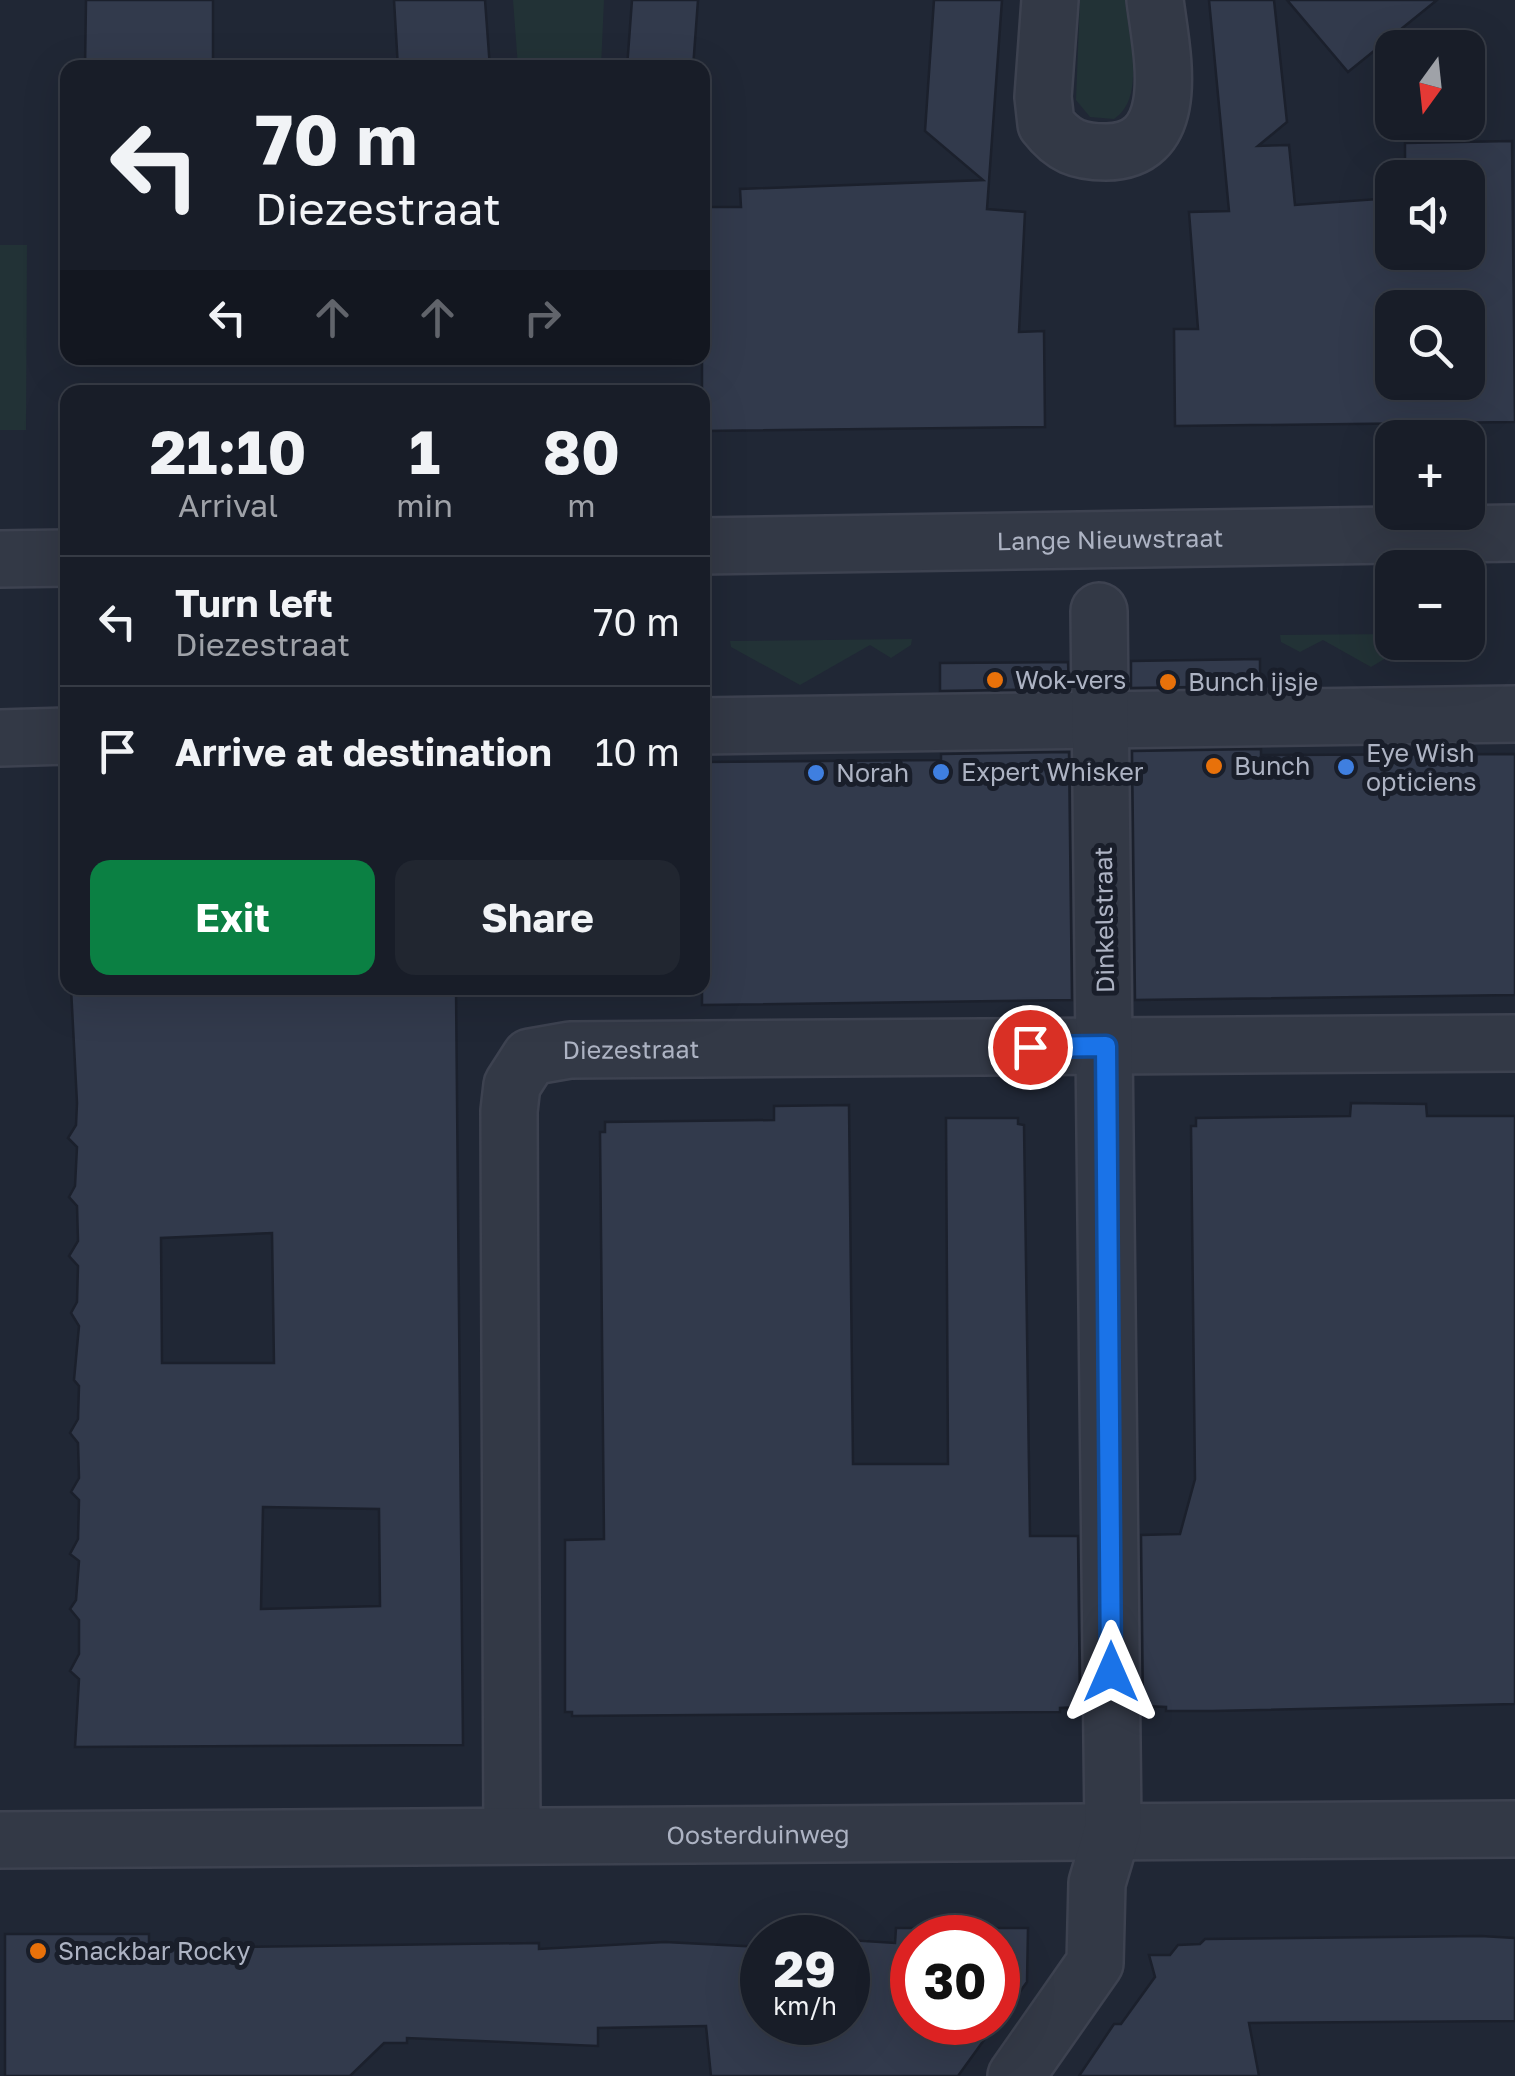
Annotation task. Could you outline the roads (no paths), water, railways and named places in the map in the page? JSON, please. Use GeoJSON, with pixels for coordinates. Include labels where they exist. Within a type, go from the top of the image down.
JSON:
{"type":"FeatureCollection","features":[{"type":"Feature","properties":{"kind":"street"},"geometry":{"type":"LineString","coordinates":[[1050,0],[1043,97],[1046,124],[1073,149],[1107,152],[1124,150],[1143,138],[1160,118],[1165,88],[1156,0]]}},
{"type":"Feature","properties":{"kind":"street","name":"Lange Nieuwstraat"},"geometry":{"type":"LineString","coordinates":[[710,546],[1515,533]]}},
{"type":"Feature","properties":{"kind":"street"},"geometry":{"type":"LineString","coordinates":[[0,558],[60,558]]}},
{"type":"Feature","properties":{"kind":"street","name":"Dinkelstraat"},"geometry":{"type":"LineString","coordinates":[[1016,2076],[1095,1963],[1097,1883],[1112,1829],[1100,611]]}},
{"type":"Feature","properties":{"kind":"street"},"geometry":{"type":"LineString","coordinates":[[710,726],[1515,714]]}},
{"type":"Feature","properties":{"kind":"street"},"geometry":{"type":"LineString","coordinates":[[0,738],[60,736]]}},
{"type":"Feature","properties":{"kind":"street","name":"Diezestraat"},"geometry":{"type":"LineString","coordinates":[[512,1835],[509,1111],[520,1068],[530,1057],[570,1050],[1515,1044]]}},
{"type":"Feature","properties":{"kind":"street","name":"Oosterduinweg"},"geometry":{"type":"LineString","coordinates":[[0,1840],[1515,1829]]}},
{"type":"Feature","properties":{"kind":"place","name":"Wok-vers"},"geometry":{"type":"Point","coordinates":[995,680]}},
{"type":"Feature","properties":{"kind":"place","name":"Bunch ijsje"},"geometry":{"type":"Point","coordinates":[1168,682]}},
{"type":"Feature","properties":{"kind":"place","name":"Bunch"},"geometry":{"type":"Point","coordinates":[1214,766]}},
{"type":"Feature","properties":{"kind":"place","name":"Eye Wish opticiens"},"geometry":{"type":"Point","coordinates":[1346,767]}},
{"type":"Feature","properties":{"kind":"place","name":"Expert Whisker"},"geometry":{"type":"Point","coordinates":[941,772]}},
{"type":"Feature","properties":{"kind":"place","name":"Norah"},"geometry":{"type":"Point","coordinates":[816,773]}},
{"type":"Feature","properties":{"kind":"place","name":"Snackbar Rocky"},"geometry":{"type":"Point","coordinates":[38,1951]}}]}
